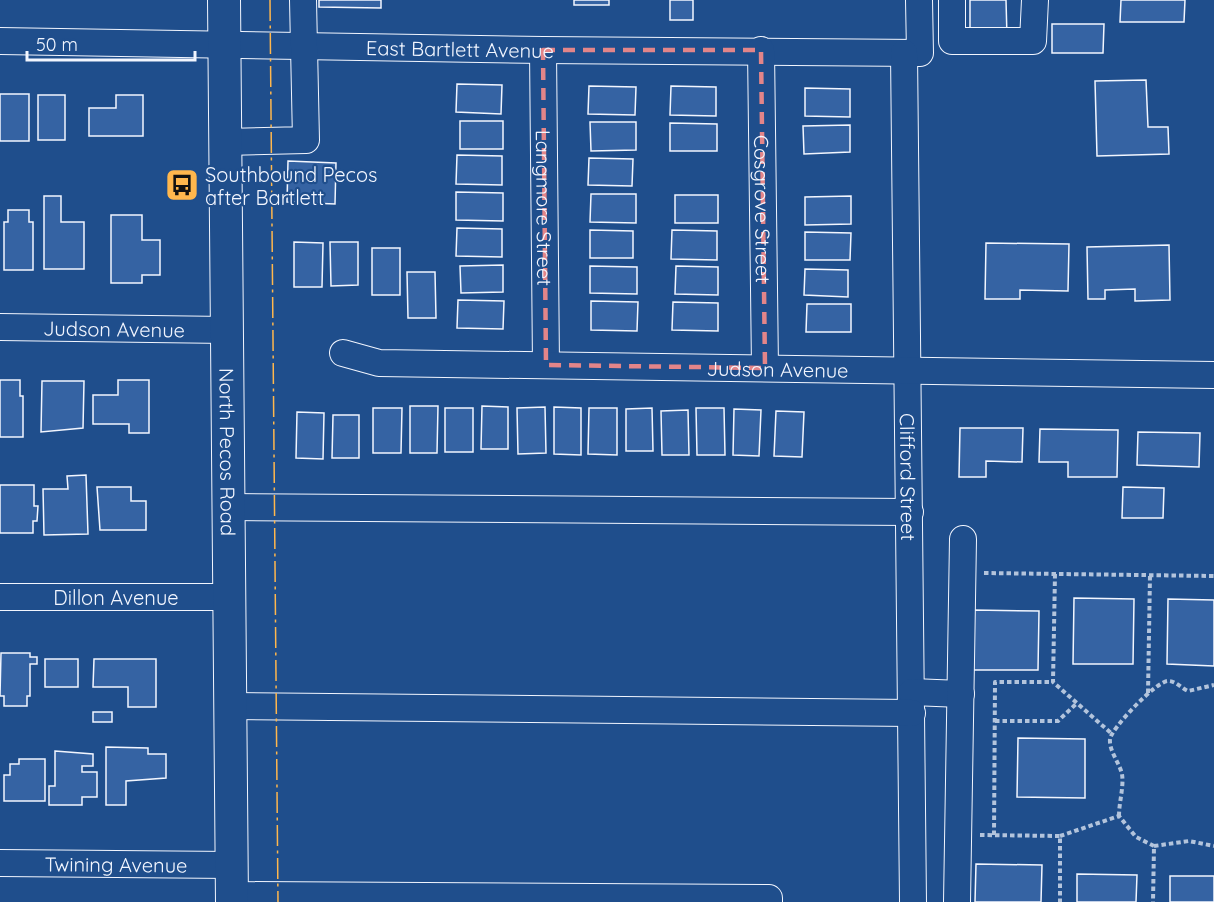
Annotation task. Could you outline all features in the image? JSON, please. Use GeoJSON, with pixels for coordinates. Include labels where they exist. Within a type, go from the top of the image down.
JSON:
{"type":"FeatureCollection","features":[{"type":"Feature","properties":{"kind":"main road","name":"North Pecos Road"},"geometry":{"type":"LineString","coordinates":[[224,0],[232,887]]}},
{"type":"Feature","properties":{"kind":"street"},"geometry":{"type":"LineString","coordinates":[[225,142],[306,140],[303,0]]}},
{"type":"Feature","properties":{"kind":"street","name":"Clifford Street"},"geometry":{"type":"LineString","coordinates":[[913,902],[908,369],[912,53],[919,0]]}},
{"type":"Feature","properties":{"kind":"street"},"geometry":{"type":"LineString","coordinates":[[952,0],[952,41],[1033,41],[1035,0]]}},
{"type":"Feature","properties":{"kind":"street","name":"East Bartlett Avenue"},"geometry":{"type":"LineString","coordinates":[[0,41],[304,47],[912,53]]}},
{"type":"Feature","properties":{"kind":"street","name":"Langmore Street"},"geometry":{"type":"LineString","coordinates":[[543,50],[546,365]]}},
{"type":"Feature","properties":{"kind":"street","name":"Cosgrove Street"},"geometry":{"type":"LineString","coordinates":[[761,50],[765,368]]}},
{"type":"Feature","properties":{"kind":"street","name":"Judson Avenue"},"geometry":{"type":"LineString","coordinates":[[0,327],[227,330]]}},
{"type":"Feature","properties":{"kind":"street","name":"Judson Avenue"},"geometry":{"type":"LineString","coordinates":[[343,353],[379,363],[1214,375]]}},
{"type":"Feature","properties":{"kind":"street"},"geometry":{"type":"LineString","coordinates":[[229,507],[910,513]]}},
{"type":"Feature","properties":{"kind":"street"},"geometry":{"type":"LineString","coordinates":[[957,902],[963,539]]}},
{"type":"Feature","properties":{"kind":"street","name":"Dillon Avenue"},"geometry":{"type":"LineString","coordinates":[[0,597],[230,597]]}},
{"type":"Feature","properties":{"kind":"street"},"geometry":{"type":"LineString","coordinates":[[231,706],[912,702],[961,694]]}},
{"type":"Feature","properties":{"kind":"street","name":"Twining Avenue"},"geometry":{"type":"LineString","coordinates":[[0,862],[232,887],[386,899],[769,898],[769,902]]}},
{"type":"Feature","properties":{"kind":"path"},"geometry":{"type":"LineString","coordinates":[[963,573],[1214,576]]}},
{"type":"Feature","properties":{"kind":"path"},"geometry":{"type":"LineString","coordinates":[[1053,682],[1055,574]]}},
{"type":"Feature","properties":{"kind":"path"},"geometry":{"type":"LineString","coordinates":[[1148,693],[1150,575]]}},
{"type":"Feature","properties":{"kind":"path"},"geometry":{"type":"LineString","coordinates":[[1214,685],[1188,691],[1168,681],[1148,693],[1112,734],[1111,748],[1122,781],[1119,816],[1136,837],[1154,846],[1189,841],[1214,846]]}},
{"type":"Feature","properties":{"kind":"path"},"geometry":{"type":"LineString","coordinates":[[994,835],[995,682],[1053,682],[1112,734]]}},
{"type":"Feature","properties":{"kind":"path"},"geometry":{"type":"LineString","coordinates":[[995,721],[1058,721],[1077,703]]}},
{"type":"Feature","properties":{"kind":"path"},"geometry":{"type":"LineString","coordinates":[[958,834],[1060,836],[1119,816]]}},
{"type":"Feature","properties":{"kind":"path"},"geometry":{"type":"LineString","coordinates":[[1060,836],[1060,902]]}},
{"type":"Feature","properties":{"kind":"path"},"geometry":{"type":"LineString","coordinates":[[1153,902],[1154,846]]}},
{"type":"Feature","properties":{"kind":"highlighted area"},"geometry":{"type":"Polygon","coordinates":[[[543,50],[761,50],[765,368],[546,365],[543,50]]]}},
{"type":"Feature","properties":{"kind":"building"},"geometry":{"type":"Polygon","coordinates":[[[319,0],[381,0],[381,8],[319,7],[319,0]]]}},
{"type":"Feature","properties":{"kind":"building"},"geometry":{"type":"Polygon","coordinates":[[[574,0],[609,0],[609,5],[574,5],[574,0]]]}},
{"type":"Feature","properties":{"kind":"building"},"geometry":{"type":"Polygon","coordinates":[[[670,0],[693,0],[693,20],[670,20],[670,0]]]}},
{"type":"Feature","properties":{"kind":"building"},"geometry":{"type":"Polygon","coordinates":[[[970,0],[1006,0],[1007,37],[970,38],[970,0]]]}},
{"type":"Feature","properties":{"kind":"building"},"geometry":{"type":"Polygon","coordinates":[[[1121,0],[1185,0],[1184,22],[1120,22],[1121,0]]]}},
{"type":"Feature","properties":{"kind":"building"},"geometry":{"type":"Polygon","coordinates":[[[1052,24],[1104,24],[1103,53],[1052,53],[1052,24]]]}},
{"type":"Feature","properties":{"kind":"building"},"geometry":{"type":"Polygon","coordinates":[[[1146,80],[1148,127],[1168,127],[1169,154],[1097,156],[1095,81],[1146,80]]]}},
{"type":"Feature","properties":{"kind":"building"},"geometry":{"type":"Polygon","coordinates":[[[457,84],[502,85],[501,114],[456,112],[457,84]]]}},
{"type":"Feature","properties":{"kind":"building"},"geometry":{"type":"Polygon","coordinates":[[[589,86],[636,87],[635,115],[588,114],[589,86]]]}},
{"type":"Feature","properties":{"kind":"building"},"geometry":{"type":"Polygon","coordinates":[[[671,86],[716,87],[716,116],[670,115],[671,86]]]}},
{"type":"Feature","properties":{"kind":"building"},"geometry":{"type":"Polygon","coordinates":[[[805,88],[850,89],[850,117],[805,116],[805,88]]]}},
{"type":"Feature","properties":{"kind":"building"},"geometry":{"type":"Polygon","coordinates":[[[0,94],[29,94],[29,141],[0,141],[0,94]]]}},
{"type":"Feature","properties":{"kind":"building"},"geometry":{"type":"Polygon","coordinates":[[[38,95],[65,95],[65,140],[38,140],[38,95]]]}},
{"type":"Feature","properties":{"kind":"building"},"geometry":{"type":"Polygon","coordinates":[[[116,95],[143,95],[143,136],[89,136],[89,108],[116,108],[116,95]]]}},
{"type":"Feature","properties":{"kind":"building"},"geometry":{"type":"Polygon","coordinates":[[[460,121],[503,121],[503,149],[460,149],[460,121]]]}},
{"type":"Feature","properties":{"kind":"building"},"geometry":{"type":"Polygon","coordinates":[[[590,122],[636,122],[636,150],[591,151],[590,122]]]}},
{"type":"Feature","properties":{"kind":"building"},"geometry":{"type":"Polygon","coordinates":[[[670,123],[717,124],[717,151],[670,151],[670,123]]]}},
{"type":"Feature","properties":{"kind":"building"},"geometry":{"type":"Polygon","coordinates":[[[850,125],[850,152],[804,154],[803,126],[850,125]]]}},
{"type":"Feature","properties":{"kind":"building"},"geometry":{"type":"Polygon","coordinates":[[[457,155],[502,156],[502,185],[456,184],[457,155]]]}},
{"type":"Feature","properties":{"kind":"building"},"geometry":{"type":"Polygon","coordinates":[[[589,158],[633,159],[632,186],[588,185],[589,158]]]}},
{"type":"Feature","properties":{"kind":"building"},"geometry":{"type":"Polygon","coordinates":[[[288,161],[336,163],[335,204],[287,202],[288,161]]]}},
{"type":"Feature","properties":{"kind":"building"},"geometry":{"type":"Polygon","coordinates":[[[456,192],[503,193],[503,221],[456,220],[456,192]]]}},
{"type":"Feature","properties":{"kind":"building"},"geometry":{"type":"Polygon","coordinates":[[[591,194],[636,194],[636,223],[590,222],[591,194]]]}},
{"type":"Feature","properties":{"kind":"building"},"geometry":{"type":"Polygon","coordinates":[[[675,195],[718,195],[718,223],[675,223],[675,195]]]}},
{"type":"Feature","properties":{"kind":"building"},"geometry":{"type":"Polygon","coordinates":[[[44,196],[61,196],[61,222],[84,222],[84,269],[44,269],[44,196]]]}},
{"type":"Feature","properties":{"kind":"building"},"geometry":{"type":"Polygon","coordinates":[[[851,196],[851,224],[805,225],[805,197],[851,196]]]}},
{"type":"Feature","properties":{"kind":"building"},"geometry":{"type":"Polygon","coordinates":[[[8,210],[29,210],[29,222],[33,222],[33,270],[4,270],[4,222],[8,222],[8,210]]]}},
{"type":"Feature","properties":{"kind":"building"},"geometry":{"type":"Polygon","coordinates":[[[111,215],[142,215],[142,240],[160,240],[160,275],[142,275],[142,283],[111,283],[111,215]]]}},
{"type":"Feature","properties":{"kind":"building"},"geometry":{"type":"Polygon","coordinates":[[[457,228],[502,229],[502,257],[456,256],[457,228]]]}},
{"type":"Feature","properties":{"kind":"building"},"geometry":{"type":"Polygon","coordinates":[[[590,230],[633,231],[633,258],[590,258],[590,230]]]}},
{"type":"Feature","properties":{"kind":"building"},"geometry":{"type":"Polygon","coordinates":[[[672,230],[717,231],[717,260],[671,259],[672,230]]]}},
{"type":"Feature","properties":{"kind":"building"},"geometry":{"type":"Polygon","coordinates":[[[805,232],[851,233],[850,260],[805,260],[805,232]]]}},
{"type":"Feature","properties":{"kind":"building"},"geometry":{"type":"Polygon","coordinates":[[[294,242],[323,243],[322,287],[294,287],[294,242]]]}},
{"type":"Feature","properties":{"kind":"building"},"geometry":{"type":"Polygon","coordinates":[[[330,242],[358,242],[358,285],[331,286],[330,242]]]}},
{"type":"Feature","properties":{"kind":"building"},"geometry":{"type":"Polygon","coordinates":[[[986,243],[1069,244],[1068,291],[1020,290],[1020,299],[985,299],[986,243]]]}},
{"type":"Feature","properties":{"kind":"building"},"geometry":{"type":"Polygon","coordinates":[[[1169,245],[1170,300],[1135,301],[1135,289],[1105,290],[1105,299],[1088,299],[1087,247],[1169,245]]]}},
{"type":"Feature","properties":{"kind":"building"},"geometry":{"type":"Polygon","coordinates":[[[372,248],[400,248],[400,295],[372,295],[372,248]]]}},
{"type":"Feature","properties":{"kind":"building"},"geometry":{"type":"Polygon","coordinates":[[[503,265],[503,292],[461,293],[460,266],[503,265]]]}},
{"type":"Feature","properties":{"kind":"building"},"geometry":{"type":"Polygon","coordinates":[[[590,266],[637,267],[637,294],[590,293],[590,266]]]}},
{"type":"Feature","properties":{"kind":"building"},"geometry":{"type":"Polygon","coordinates":[[[676,266],[718,267],[718,295],[675,294],[676,266]]]}},
{"type":"Feature","properties":{"kind":"building"},"geometry":{"type":"Polygon","coordinates":[[[805,269],[848,270],[848,297],[804,295],[805,269]]]}},
{"type":"Feature","properties":{"kind":"building"},"geometry":{"type":"Polygon","coordinates":[[[407,272],[435,272],[436,318],[408,318],[407,272]]]}},
{"type":"Feature","properties":{"kind":"building"},"geometry":{"type":"Polygon","coordinates":[[[458,300],[504,301],[503,329],[457,328],[458,300]]]}},
{"type":"Feature","properties":{"kind":"building"},"geometry":{"type":"Polygon","coordinates":[[[591,301],[638,302],[637,331],[591,330],[591,301]]]}},
{"type":"Feature","properties":{"kind":"building"},"geometry":{"type":"Polygon","coordinates":[[[673,302],[718,303],[718,331],[672,330],[673,302]]]}},
{"type":"Feature","properties":{"kind":"building"},"geometry":{"type":"Polygon","coordinates":[[[807,304],[851,304],[851,332],[806,332],[807,304]]]}},
{"type":"Feature","properties":{"kind":"building"},"geometry":{"type":"Polygon","coordinates":[[[0,380],[20,380],[20,396],[23,396],[23,437],[0,437],[0,380]]]}},
{"type":"Feature","properties":{"kind":"building"},"geometry":{"type":"Polygon","coordinates":[[[118,380],[149,380],[149,433],[129,433],[129,424],[93,424],[93,395],[118,395],[118,380]]]}},
{"type":"Feature","properties":{"kind":"building"},"geometry":{"type":"Polygon","coordinates":[[[42,381],[84,381],[83,428],[41,432],[42,381]]]}},
{"type":"Feature","properties":{"kind":"building"},"geometry":{"type":"Polygon","coordinates":[[[410,406],[438,406],[437,453],[410,453],[410,406]]]}},
{"type":"Feature","properties":{"kind":"building"},"geometry":{"type":"Polygon","coordinates":[[[482,406],[508,407],[508,449],[481,449],[482,406]]]}},
{"type":"Feature","properties":{"kind":"building"},"geometry":{"type":"Polygon","coordinates":[[[545,407],[546,453],[518,454],[517,408],[545,407]]]}},
{"type":"Feature","properties":{"kind":"building"},"geometry":{"type":"Polygon","coordinates":[[[554,407],[581,408],[581,455],[554,454],[554,407]]]}},
{"type":"Feature","properties":{"kind":"building"},"geometry":{"type":"Polygon","coordinates":[[[373,408],[402,408],[401,453],[373,453],[373,408]]]}},
{"type":"Feature","properties":{"kind":"building"},"geometry":{"type":"Polygon","coordinates":[[[445,408],[473,408],[473,452],[445,452],[445,408]]]}},
{"type":"Feature","properties":{"kind":"building"},"geometry":{"type":"Polygon","coordinates":[[[589,408],[617,408],[617,455],[588,454],[589,408]]]}},
{"type":"Feature","properties":{"kind":"building"},"geometry":{"type":"Polygon","coordinates":[[[652,408],[653,451],[626,451],[626,409],[652,408]]]}},
{"type":"Feature","properties":{"kind":"building"},"geometry":{"type":"Polygon","coordinates":[[[696,408],[724,408],[725,455],[697,455],[696,408]]]}},
{"type":"Feature","properties":{"kind":"building"},"geometry":{"type":"Polygon","coordinates":[[[734,409],[761,410],[759,456],[733,455],[734,409]]]}},
{"type":"Feature","properties":{"kind":"building"},"geometry":{"type":"Polygon","coordinates":[[[688,410],[689,455],[662,455],[661,411],[688,410]]]}},
{"type":"Feature","properties":{"kind":"building"},"geometry":{"type":"Polygon","coordinates":[[[776,411],[804,412],[802,457],[774,456],[776,411]]]}},
{"type":"Feature","properties":{"kind":"building"},"geometry":{"type":"Polygon","coordinates":[[[297,412],[324,413],[323,459],[296,458],[297,412]]]}},
{"type":"Feature","properties":{"kind":"building"},"geometry":{"type":"Polygon","coordinates":[[[333,415],[359,415],[359,458],[332,458],[333,415]]]}},
{"type":"Feature","properties":{"kind":"building"},"geometry":{"type":"Polygon","coordinates":[[[960,428],[1023,428],[1022,462],[986,461],[986,477],[959,477],[960,428]]]}},
{"type":"Feature","properties":{"kind":"building"},"geometry":{"type":"Polygon","coordinates":[[[1040,429],[1118,430],[1117,477],[1068,477],[1068,462],[1039,462],[1040,429]]]}},
{"type":"Feature","properties":{"kind":"building"},"geometry":{"type":"Polygon","coordinates":[[[1138,432],[1200,433],[1199,467],[1137,465],[1138,432]]]}},
{"type":"Feature","properties":{"kind":"building"},"geometry":{"type":"Polygon","coordinates":[[[86,475],[88,534],[44,535],[43,489],[68,489],[67,476],[86,475]]]}},
{"type":"Feature","properties":{"kind":"building"},"geometry":{"type":"Polygon","coordinates":[[[0,485],[34,485],[34,506],[38,506],[37,521],[33,521],[33,533],[0,533],[0,485]]]}},
{"type":"Feature","properties":{"kind":"building"},"geometry":{"type":"Polygon","coordinates":[[[97,487],[131,487],[131,501],[146,501],[146,530],[100,530],[97,487]]]}},
{"type":"Feature","properties":{"kind":"building"},"geometry":{"type":"Polygon","coordinates":[[[1123,487],[1164,488],[1163,518],[1122,518],[1123,487]]]}},
{"type":"Feature","properties":{"kind":"building"},"geometry":{"type":"Polygon","coordinates":[[[1074,598],[1134,599],[1133,664],[1073,664],[1074,598]]]}},
{"type":"Feature","properties":{"kind":"building"},"geometry":{"type":"Polygon","coordinates":[[[1168,599],[1214,600],[1214,666],[1167,664],[1168,599]]]}},
{"type":"Feature","properties":{"kind":"building"},"geometry":{"type":"Polygon","coordinates":[[[973,610],[1039,611],[1038,670],[973,670],[973,610]]]}},
{"type":"Feature","properties":{"kind":"building"},"geometry":{"type":"Polygon","coordinates":[[[1,653],[30,653],[30,657],[37,657],[37,664],[30,664],[30,696],[27,696],[27,706],[4,706],[4,696],[0,696],[1,653]]]}},
{"type":"Feature","properties":{"kind":"building"},"geometry":{"type":"Polygon","coordinates":[[[45,659],[78,659],[78,687],[45,687],[45,659]]]}},
{"type":"Feature","properties":{"kind":"building"},"geometry":{"type":"Polygon","coordinates":[[[94,659],[156,659],[156,707],[128,707],[128,687],[93,687],[94,659]]]}},
{"type":"Feature","properties":{"kind":"building"},"geometry":{"type":"Polygon","coordinates":[[[93,712],[112,712],[112,722],[93,722],[93,712]]]}},
{"type":"Feature","properties":{"kind":"building"},"geometry":{"type":"Polygon","coordinates":[[[1018,738],[1085,739],[1085,798],[1017,797],[1018,738]]]}},
{"type":"Feature","properties":{"kind":"building"},"geometry":{"type":"Polygon","coordinates":[[[106,747],[148,748],[148,754],[166,754],[166,778],[126,781],[126,805],[106,805],[106,747]]]}},
{"type":"Feature","properties":{"kind":"building"},"geometry":{"type":"Polygon","coordinates":[[[55,751],[93,754],[93,766],[82,766],[82,772],[97,772],[97,797],[82,797],[82,805],[49,805],[49,786],[55,786],[55,751]]]}},
{"type":"Feature","properties":{"kind":"building"},"geometry":{"type":"Polygon","coordinates":[[[19,759],[45,759],[45,801],[4,801],[4,775],[10,775],[10,764],[19,764],[19,759]]]}},
{"type":"Feature","properties":{"kind":"building"},"geometry":{"type":"Polygon","coordinates":[[[976,864],[1042,865],[1041,902],[975,902],[976,864]]]}},
{"type":"Feature","properties":{"kind":"building"},"geometry":{"type":"Polygon","coordinates":[[[1077,874],[1137,875],[1136,902],[1077,902],[1077,874]]]}},
{"type":"Feature","properties":{"kind":"building"},"geometry":{"type":"Polygon","coordinates":[[[1170,876],[1214,876],[1214,902],[1170,902],[1170,876]]]}},
{"type":"Feature","properties":{"kind":"power"},"geometry":{"type":"LineString","coordinates":[[270,0],[278,902]]}},
{"type":"Feature","properties":{"kind":"place","name":"Southbound Pecos after Bartlett"},"geometry":{"type":"Point","coordinates":[182,185]}}]}
